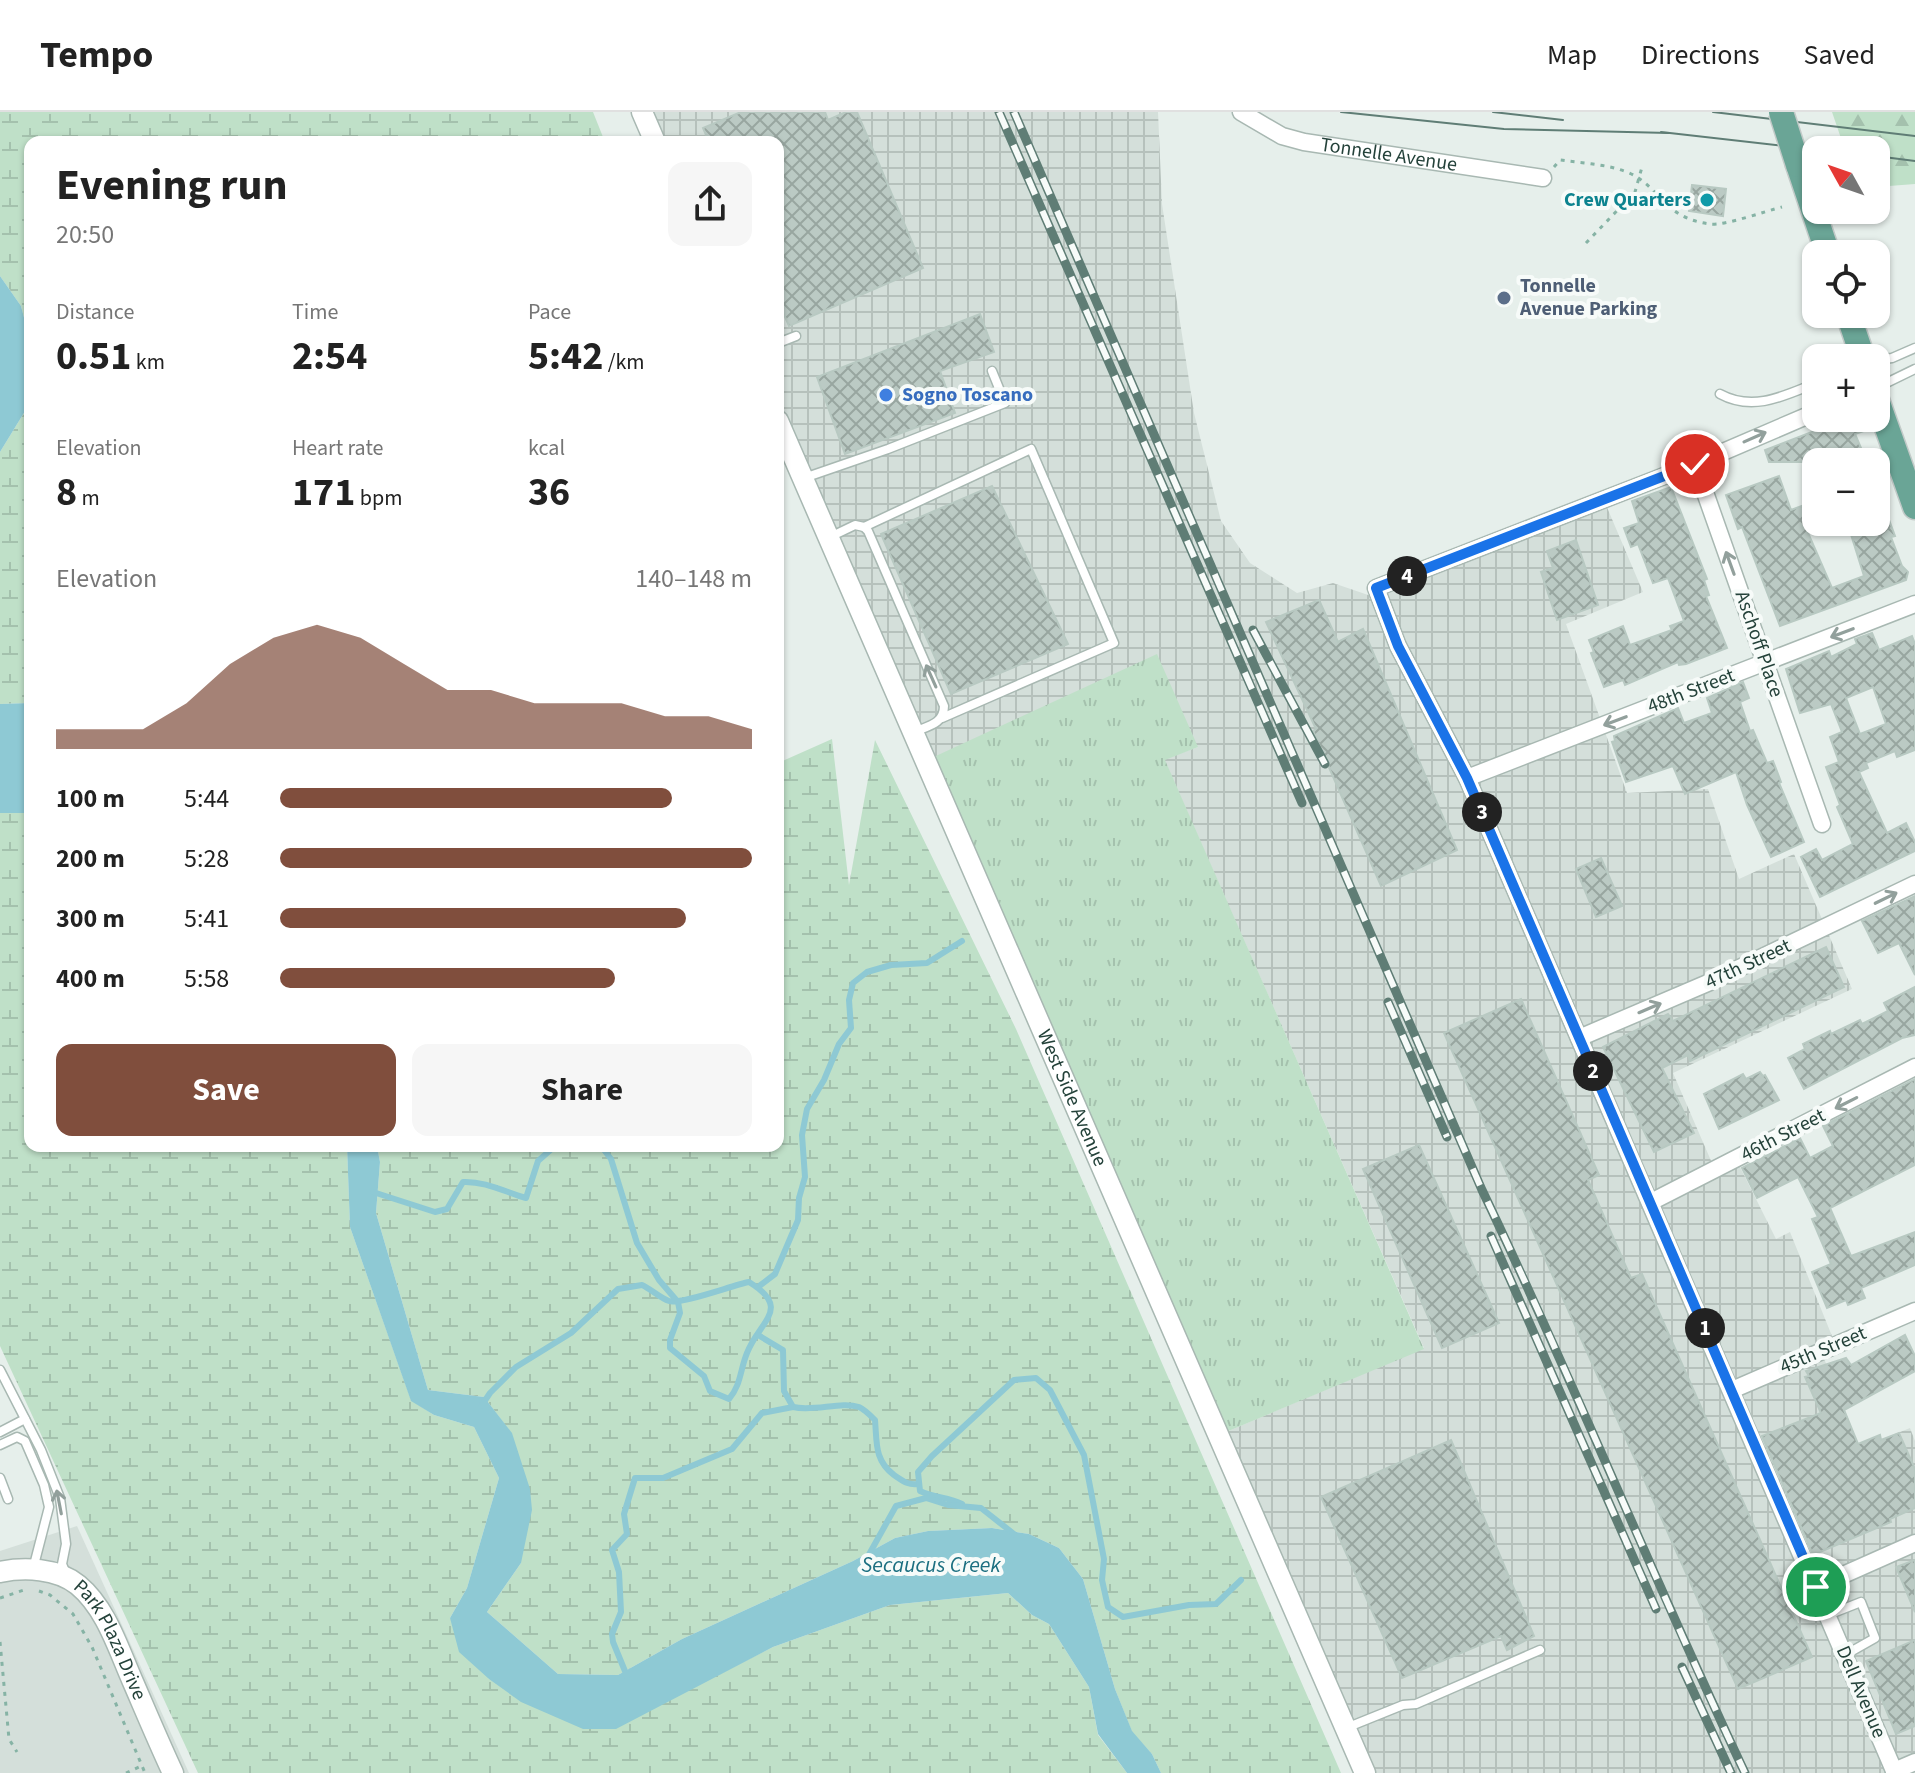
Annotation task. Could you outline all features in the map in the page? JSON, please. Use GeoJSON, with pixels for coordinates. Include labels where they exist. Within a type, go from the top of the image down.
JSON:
{"type":"FeatureCollection","features":[{"type":"Feature","properties":{"kind":"main road"},"geometry":{"type":"LineString","coordinates":[[1781,112],[1823,240]]}},
{"type":"Feature","properties":{"kind":"main road"},"geometry":{"type":"LineString","coordinates":[[1888,432],[1915,507]]}},
{"type":"Feature","properties":{"kind":"street"},"geometry":{"type":"LineString","coordinates":[[642,112],[652,136]]}},
{"type":"Feature","properties":{"kind":"street","name":"Tonnelle Avenue"},"geometry":{"type":"LineString","coordinates":[[1241,112],[1282,136],[1304,142],[1543,178]]}},
{"type":"Feature","properties":{"kind":"street"},"geometry":{"type":"LineString","coordinates":[[1695,464],[1802,418]]}},
{"type":"Feature","properties":{"kind":"street","name":"West Side Avenue"},"geometry":{"type":"LineString","coordinates":[[784,435],[1365,1773]]}},
{"type":"Feature","properties":{"kind":"street","name":"Dell Avenue"},"geometry":{"type":"LineString","coordinates":[[1695,464],[1376,588],[1398,646],[1467,778],[1894,1772]]}},
{"type":"Feature","properties":{"kind":"street","name":"Aschoff Place"},"geometry":{"type":"LineString","coordinates":[[1695,464],[1822,824]]}},
{"type":"Feature","properties":{"kind":"street","name":"48th Street"},"geometry":{"type":"LineString","coordinates":[[1467,778],[1915,604]]}},
{"type":"Feature","properties":{"kind":"street","name":"47th Street"},"geometry":{"type":"LineString","coordinates":[[1579,1038],[1710,982],[1915,884]]}},
{"type":"Feature","properties":{"kind":"street","name":"46th Street"},"geometry":{"type":"LineString","coordinates":[[1651,1202],[1915,1067]]}},
{"type":"Feature","properties":{"kind":"street","name":"45th Street"},"geometry":{"type":"LineString","coordinates":[[1732,1390],[1915,1311]]}},
{"type":"Feature","properties":{"kind":"street"},"geometry":{"type":"LineString","coordinates":[[1816,1587],[1915,1543]]}},
{"type":"Feature","properties":{"kind":"street","name":"Park Plaza Drive"},"geometry":{"type":"LineString","coordinates":[[0,1572],[33,1569],[67,1578],[95,1602],[111,1631],[173,1773]]}},
{"type":"Feature","properties":{"kind":"street"},"geometry":{"type":"LineString","coordinates":[[1894,1772],[1915,1762]]}},
{"type":"Feature","properties":{"kind":"lane"},"geometry":{"type":"LineString","coordinates":[[784,341],[796,336]]}},
{"type":"Feature","properties":{"kind":"lane"},"geometry":{"type":"LineString","coordinates":[[1890,358],[1915,348]]}},
{"type":"Feature","properties":{"kind":"lane"},"geometry":{"type":"LineString","coordinates":[[1890,381],[1915,369]]}},
{"type":"Feature","properties":{"kind":"lane"},"geometry":{"type":"LineString","coordinates":[[803,478],[1005,403],[992,371]]}},
{"type":"Feature","properties":{"kind":"lane"},"geometry":{"type":"LineString","coordinates":[[1720,394],[1743,403],[1756,403],[1802,388]]}},
{"type":"Feature","properties":{"kind":"lane"},"geometry":{"type":"LineString","coordinates":[[829,537],[855,525],[864,527],[1031,449],[1114,643],[913,732]]}},
{"type":"Feature","properties":{"kind":"lane"},"geometry":{"type":"LineString","coordinates":[[864,527],[944,706],[942,718]]}},
{"type":"Feature","properties":{"kind":"lane"},"geometry":{"type":"LineString","coordinates":[[0,1370],[41,1450],[60,1498],[66,1544],[62,1564],[67,1578]]}},
{"type":"Feature","properties":{"kind":"lane"},"geometry":{"type":"LineString","coordinates":[[0,1432],[25,1419]]}},
{"type":"Feature","properties":{"kind":"lane"},"geometry":{"type":"LineString","coordinates":[[0,1445],[17,1437],[25,1419]]}},
{"type":"Feature","properties":{"kind":"lane"},"geometry":{"type":"LineString","coordinates":[[17,1437],[25,1441],[44,1485],[49,1507],[33,1569]]}},
{"type":"Feature","properties":{"kind":"lane"},"geometry":{"type":"LineString","coordinates":[[0,1478],[8,1499]]}},
{"type":"Feature","properties":{"kind":"lane"},"geometry":{"type":"LineString","coordinates":[[1828,1615],[1861,1602],[1875,1638],[1845,1655]]}},
{"type":"Feature","properties":{"kind":"lane"},"geometry":{"type":"LineString","coordinates":[[1346,1728],[1403,1705],[1416,1704],[1540,1650]]}},
{"type":"Feature","properties":{"kind":"path"},"geometry":{"type":"LineString","coordinates":[[1543,178],[1560,160],[1628,173],[1681,216],[1712,225],[1782,207]]}},
{"type":"Feature","properties":{"kind":"path"},"geometry":{"type":"LineString","coordinates":[[1586,243],[1635,192],[1642,167]]}},
{"type":"Feature","properties":{"kind":"path"},"geometry":{"type":"LineString","coordinates":[[0,1598],[33,1588],[50,1595],[73,1614],[92,1647],[145,1773]]}},
{"type":"Feature","properties":{"kind":"path"},"geometry":{"type":"LineString","coordinates":[[0,1642],[9,1739],[17,1752]]}},
{"type":"Feature","properties":{"kind":"path"},"geometry":{"type":"LineString","coordinates":[[126,1773],[142,1766]]}},
{"type":"Feature","properties":{"kind":"shaded area"},"geometry":{"type":"Polygon","coordinates":[[[643,112],[1158,112],[1162,204],[1194,413],[1221,521],[1250,563],[1297,593],[1333,583],[1374,597],[1606,505],[1643,592],[1566,624],[1627,793],[1708,789],[1739,879],[1794,854],[1852,989],[1673,1073],[1712,1163],[1738,1163],[1776,1239],[1790,1232],[1834,1341],[1823,1356],[1860,1448],[1910,1428],[1915,1441],[1915,1773],[1367,1773],[1219,1435],[1424,1348],[1164,759],[1198,747],[925,761],[784,436],[784,136],[653,136],[643,112]]]}},
{"type":"Feature","properties":{"kind":"shaded area"},"geometry":{"type":"Polygon","coordinates":[[[77,1526],[189,1773],[0,1773],[0,1551],[77,1526]]]}},
{"type":"Feature","properties":{"kind":"green space"},"geometry":{"type":"Polygon","coordinates":[[[0,112],[593,112],[603,136],[24,136],[24,318],[21,306],[0,276],[0,112]]]}},
{"type":"Feature","properties":{"kind":"green space"},"geometry":{"type":"Polygon","coordinates":[[[1832,112],[1915,112],[1915,184],[1890,186],[1890,136],[1840,136],[1832,112]]]}},
{"type":"Feature","properties":{"kind":"green space"},"geometry":{"type":"Polygon","coordinates":[[[24,413],[24,703],[0,704],[0,452],[24,413]]]}},
{"type":"Feature","properties":{"kind":"green space"},"geometry":{"type":"Polygon","coordinates":[[[1157,654],[1198,747],[1165,760],[1424,1349],[1219,1435],[925,761],[1157,654]]]}},
{"type":"Feature","properties":{"kind":"green space"},"geometry":{"type":"Polygon","coordinates":[[[832,739],[849,885],[875,740],[1016,1029],[1341,1773],[1161,1773],[1152,1754],[1132,1732],[1115,1689],[1083,1579],[1059,1548],[1029,1534],[992,1528],[928,1531],[895,1538],[853,1561],[682,1639],[618,1675],[558,1674],[487,1612],[521,1563],[512,1434],[484,1397],[428,1390],[376,1213],[378,1152],[784,1152],[784,760],[832,739]]]}},
{"type":"Feature","properties":{"kind":"green space"},"geometry":{"type":"Polygon","coordinates":[[[0,813],[24,813],[24,1152],[347,1152],[350,1227],[411,1400],[434,1415],[474,1427],[499,1478],[467,1588],[450,1618],[489,1679],[712,1678],[773,1647],[890,1605],[1008,1593],[1032,1615],[1049,1624],[1089,1687],[1098,1735],[1127,1773],[198,1773],[0,1346],[0,813]]]}},
{"type":"Feature","properties":{"kind":"water"},"geometry":{"type":"Polygon","coordinates":[[[0,276],[21,306],[24,318],[24,413],[0,452],[0,276]]]}},
{"type":"Feature","properties":{"kind":"water"},"geometry":{"type":"Polygon","coordinates":[[[24,703],[24,813],[0,813],[0,704],[24,703]]]}},
{"type":"Feature","properties":{"kind":"water","name":"Secaucus Creek"},"geometry":{"type":"Polygon","coordinates":[[[347,1152],[378,1152],[376,1213],[428,1390],[484,1397],[512,1433],[530,1489],[532,1510],[521,1563],[487,1612],[558,1674],[618,1675],[682,1639],[853,1561],[895,1538],[928,1531],[992,1528],[1029,1534],[1059,1548],[1083,1579],[1115,1689],[1132,1731],[1152,1754],[1161,1773],[1127,1773],[1098,1734],[1089,1687],[1049,1624],[1032,1615],[1008,1593],[890,1605],[773,1647],[616,1729],[583,1729],[521,1702],[459,1652],[450,1618],[467,1588],[499,1478],[474,1427],[434,1415],[411,1401],[350,1227],[347,1152]]]}},
{"type":"Feature","properties":{"kind":"building"},"geometry":{"type":"Polygon","coordinates":[[[741,112],[825,112],[828,120],[846,112],[857,112],[923,268],[789,326],[784,315],[784,136],[706,136],[703,128],[741,112]]]}},
{"type":"Feature","properties":{"kind":"building","name":"Crew Quarters"},"geometry":{"type":"Polygon","coordinates":[[[1692,185],[1726,189],[1723,216],[1689,211],[1692,185]]]}},
{"type":"Feature","properties":{"kind":"building","name":"Sogno Toscano"},"geometry":{"type":"Polygon","coordinates":[[[980,314],[994,352],[940,371],[955,413],[845,454],[817,377],[980,314]]]}},
{"type":"Feature","properties":{"kind":"building"},"geometry":{"type":"Polygon","coordinates":[[[1812,432],[1861,432],[1855,434],[1861,448],[1802,448],[1802,462],[1769,462],[1765,450],[1812,432]]]}},
{"type":"Feature","properties":{"kind":"building"},"geometry":{"type":"Polygon","coordinates":[[[1779,476],[1791,510],[1802,506],[1802,536],[1809,536],[1832,588],[1864,576],[1852,536],[1890,536],[1890,522],[1895,536],[1891,537],[1902,566],[1908,572],[1906,580],[1780,626],[1742,527],[1738,529],[1726,495],[1779,476]]]}},
{"type":"Feature","properties":{"kind":"building"},"geometry":{"type":"Polygon","coordinates":[[[992,486],[1068,644],[951,694],[881,534],[992,486]]]}},
{"type":"Feature","properties":{"kind":"building"},"geometry":{"type":"Polygon","coordinates":[[[1671,487],[1707,579],[1704,580],[1709,595],[1706,596],[1727,648],[1686,664],[1679,665],[1678,662],[1625,685],[1623,680],[1604,687],[1589,640],[1623,626],[1630,645],[1672,630],[1670,626],[1684,621],[1668,578],[1653,583],[1638,544],[1631,547],[1624,528],[1639,523],[1632,501],[1671,487]]]}},
{"type":"Feature","properties":{"kind":"building"},"geometry":{"type":"Polygon","coordinates":[[[1576,540],[1598,605],[1557,620],[1541,572],[1553,568],[1547,551],[1576,540]]]}},
{"type":"Feature","properties":{"kind":"building"},"geometry":{"type":"Polygon","coordinates":[[[1319,600],[1338,642],[1363,629],[1457,850],[1381,886],[1313,731],[1316,729],[1266,622],[1319,600]]]}},
{"type":"Feature","properties":{"kind":"building"},"geometry":{"type":"Polygon","coordinates":[[[1872,633],[1879,650],[1912,636],[1915,644],[1915,750],[1897,757],[1895,751],[1866,763],[1868,768],[1859,772],[1887,833],[1906,823],[1915,842],[1915,851],[1820,897],[1801,857],[1816,849],[1822,860],[1853,844],[1837,807],[1840,805],[1826,767],[1839,762],[1830,737],[1842,732],[1831,704],[1800,713],[1786,669],[1829,651],[1831,657],[1857,644],[1855,639],[1872,633]],[[1873,687],[1846,698],[1860,734],[1886,724],[1873,687]]]}},
{"type":"Feature","properties":{"kind":"building"},"geometry":{"type":"Polygon","coordinates":[[[1743,682],[1749,698],[1740,702],[1750,731],[1753,730],[1767,763],[1773,761],[1804,842],[1771,857],[1736,772],[1685,794],[1673,766],[1626,782],[1612,742],[1615,741],[1614,736],[1678,708],[1684,723],[1712,713],[1707,698],[1743,682]]]}},
{"type":"Feature","properties":{"kind":"building"},"geometry":{"type":"Polygon","coordinates":[[[1601,858],[1622,906],[1596,917],[1576,869],[1601,858]]]}},
{"type":"Feature","properties":{"kind":"building"},"geometry":{"type":"Polygon","coordinates":[[[1915,896],[1915,975],[1899,943],[1878,953],[1862,921],[1915,896]]]}},
{"type":"Feature","properties":{"kind":"building"},"geometry":{"type":"Polygon","coordinates":[[[1826,947],[1844,987],[1690,1061],[1688,1055],[1662,1068],[1694,1133],[1654,1152],[1603,1047],[1668,1014],[1673,1021],[1826,947]]]}},
{"type":"Feature","properties":{"kind":"building"},"geometry":{"type":"Polygon","coordinates":[[[1915,987],[1915,1035],[1902,1038],[1804,1089],[1788,1058],[1805,1049],[1803,1044],[1860,1020],[1862,1024],[1888,1011],[1884,1003],[1915,987]]]}},
{"type":"Feature","properties":{"kind":"building"},"geometry":{"type":"Polygon","coordinates":[[[1521,999],[1599,1175],[1588,1180],[1631,1278],[1642,1274],[1812,1657],[1738,1689],[1444,1033],[1521,999]]]}},
{"type":"Feature","properties":{"kind":"building"},"geometry":{"type":"Polygon","coordinates":[[[1760,1072],[1765,1075],[1779,1100],[1719,1129],[1704,1094],[1743,1074],[1746,1079],[1760,1072]]]}},
{"type":"Feature","properties":{"kind":"building"},"geometry":{"type":"Polygon","coordinates":[[[1915,1079],[1915,1165],[1830,1208],[1851,1256],[1915,1232],[1915,1265],[1861,1288],[1865,1298],[1848,1305],[1846,1300],[1827,1308],[1812,1272],[1831,1264],[1812,1219],[1818,1217],[1798,1177],[1757,1198],[1742,1168],[1800,1138],[1810,1158],[1833,1146],[1823,1126],[1915,1079]]]}},
{"type":"Feature","properties":{"kind":"building"},"geometry":{"type":"Polygon","coordinates":[[[1419,1145],[1499,1323],[1442,1348],[1363,1169],[1419,1145]]]}},
{"type":"Feature","properties":{"kind":"building"},"geometry":{"type":"Polygon","coordinates":[[[1905,1335],[1915,1356],[1915,1371],[1844,1410],[1858,1444],[1880,1435],[1881,1440],[1899,1433],[1915,1469],[1915,1508],[1890,1519],[1891,1522],[1813,1555],[1762,1436],[1821,1413],[1805,1377],[1809,1376],[1806,1371],[1846,1358],[1851,1365],[1905,1335]]]}},
{"type":"Feature","properties":{"kind":"building"},"geometry":{"type":"Polygon","coordinates":[[[1451,1440],[1534,1636],[1507,1650],[1501,1636],[1402,1678],[1321,1497],[1451,1440]]]}},
{"type":"Feature","properties":{"kind":"building"},"geometry":{"type":"Polygon","coordinates":[[[1915,1560],[1915,1612],[1896,1567],[1915,1560]]]}},
{"type":"Feature","properties":{"kind":"building"},"geometry":{"type":"Polygon","coordinates":[[[1915,1640],[1915,1726],[1896,1734],[1866,1661],[1915,1640]]]}},
{"type":"Feature","properties":{"kind":"waterway"},"geometry":{"type":"LineString","coordinates":[[758,1287],[775,1274],[798,1220],[799,1198],[805,1177],[802,1135],[807,1109],[824,1080],[839,1044],[851,1028],[849,1000],[853,983],[867,972],[891,965],[927,963],[962,941]]}},
{"type":"Feature","properties":{"kind":"waterway"},"geometry":{"type":"LineString","coordinates":[[373,1192],[435,1212],[447,1209],[463,1182],[487,1185],[526,1198],[538,1161],[548,1152]]}},
{"type":"Feature","properties":{"kind":"waterway"},"geometry":{"type":"LineString","coordinates":[[606,1152],[611,1159],[637,1243],[659,1280],[677,1301]]}},
{"type":"Feature","properties":{"kind":"waterway"},"geometry":{"type":"LineString","coordinates":[[749,1282],[769,1300],[769,1316],[752,1342],[729,1399],[710,1391],[704,1376],[670,1348],[680,1313],[677,1301],[749,1282]]}},
{"type":"Feature","properties":{"kind":"waterway"},"geometry":{"type":"LineString","coordinates":[[482,1405],[516,1367],[571,1333],[618,1289],[642,1285],[666,1300],[677,1301]]}},
{"type":"Feature","properties":{"kind":"waterway"},"geometry":{"type":"LineString","coordinates":[[627,1676],[612,1634],[621,1612],[619,1572],[612,1550],[627,1534],[624,1514],[635,1478],[663,1478],[732,1449],[762,1413],[793,1407],[784,1391],[783,1350],[758,1335]]}},
{"type":"Feature","properties":{"kind":"waterway"},"geometry":{"type":"LineString","coordinates":[[962,1504],[920,1491],[918,1472],[1014,1380],[1036,1378],[1050,1390],[1084,1455],[1104,1559],[1102,1580],[1108,1607],[1123,1617],[1189,1605],[1216,1604],[1241,1580]]}},
{"type":"Feature","properties":{"kind":"waterway"},"geometry":{"type":"LineString","coordinates":[[793,1407],[852,1405],[861,1408],[875,1420],[878,1450],[883,1463],[903,1481],[918,1484]]}},
{"type":"Feature","properties":{"kind":"waterway"},"geometry":{"type":"LineString","coordinates":[[867,1558],[896,1506],[926,1498],[948,1505],[981,1508],[1014,1534]]}},
{"type":"Feature","properties":{"kind":"tram line"},"geometry":{"type":"LineString","coordinates":[[1341,112],[1504,129],[1669,133]]}},
{"type":"Feature","properties":{"kind":"tram line"},"geometry":{"type":"LineString","coordinates":[[1493,112],[1563,120]]}},
{"type":"Feature","properties":{"kind":"tram line"},"geometry":{"type":"LineString","coordinates":[[1713,112],[1915,136]]}},
{"type":"Feature","properties":{"kind":"tram line"},"geometry":{"type":"LineString","coordinates":[[1661,132],[1802,148]]}},
{"type":"Feature","properties":{"kind":"tram line"},"geometry":{"type":"LineString","coordinates":[[1890,158],[1915,161]]}},
{"type":"Feature","properties":{"kind":"railway"},"geometry":{"type":"LineString","coordinates":[[999,112],[1302,803]]}},
{"type":"Feature","properties":{"kind":"railway"},"geometry":{"type":"LineString","coordinates":[[1014,112],[1482,1190],[1745,1773]]}},
{"type":"Feature","properties":{"kind":"railway"},"geometry":{"type":"LineString","coordinates":[[1253,630],[1325,764]]}},
{"type":"Feature","properties":{"kind":"railway"},"geometry":{"type":"LineString","coordinates":[[1388,1002],[1447,1137]]}},
{"type":"Feature","properties":{"kind":"railway"},"geometry":{"type":"LineString","coordinates":[[1491,1236],[1656,1609]]}},
{"type":"Feature","properties":{"kind":"railway"},"geometry":{"type":"LineString","coordinates":[[1682,1667],[1731,1773]]}},
{"type":"Feature","properties":{"kind":"place","name":"Crew Quarters"},"geometry":{"type":"Point","coordinates":[1707,200]}},
{"type":"Feature","properties":{"kind":"place","name":"Tonnelle Avenue Parking"},"geometry":{"type":"Point","coordinates":[1504,298]}},
{"type":"Feature","properties":{"kind":"place","name":"Sogno Toscano"},"geometry":{"type":"Point","coordinates":[886,395]}},
{"type":"Feature","properties":{"kind":"route"},"geometry":{"type":"LineString","coordinates":[[1695,464],[1376,588],[1398,646],[1467,778],[1816,1587]]}}]}
